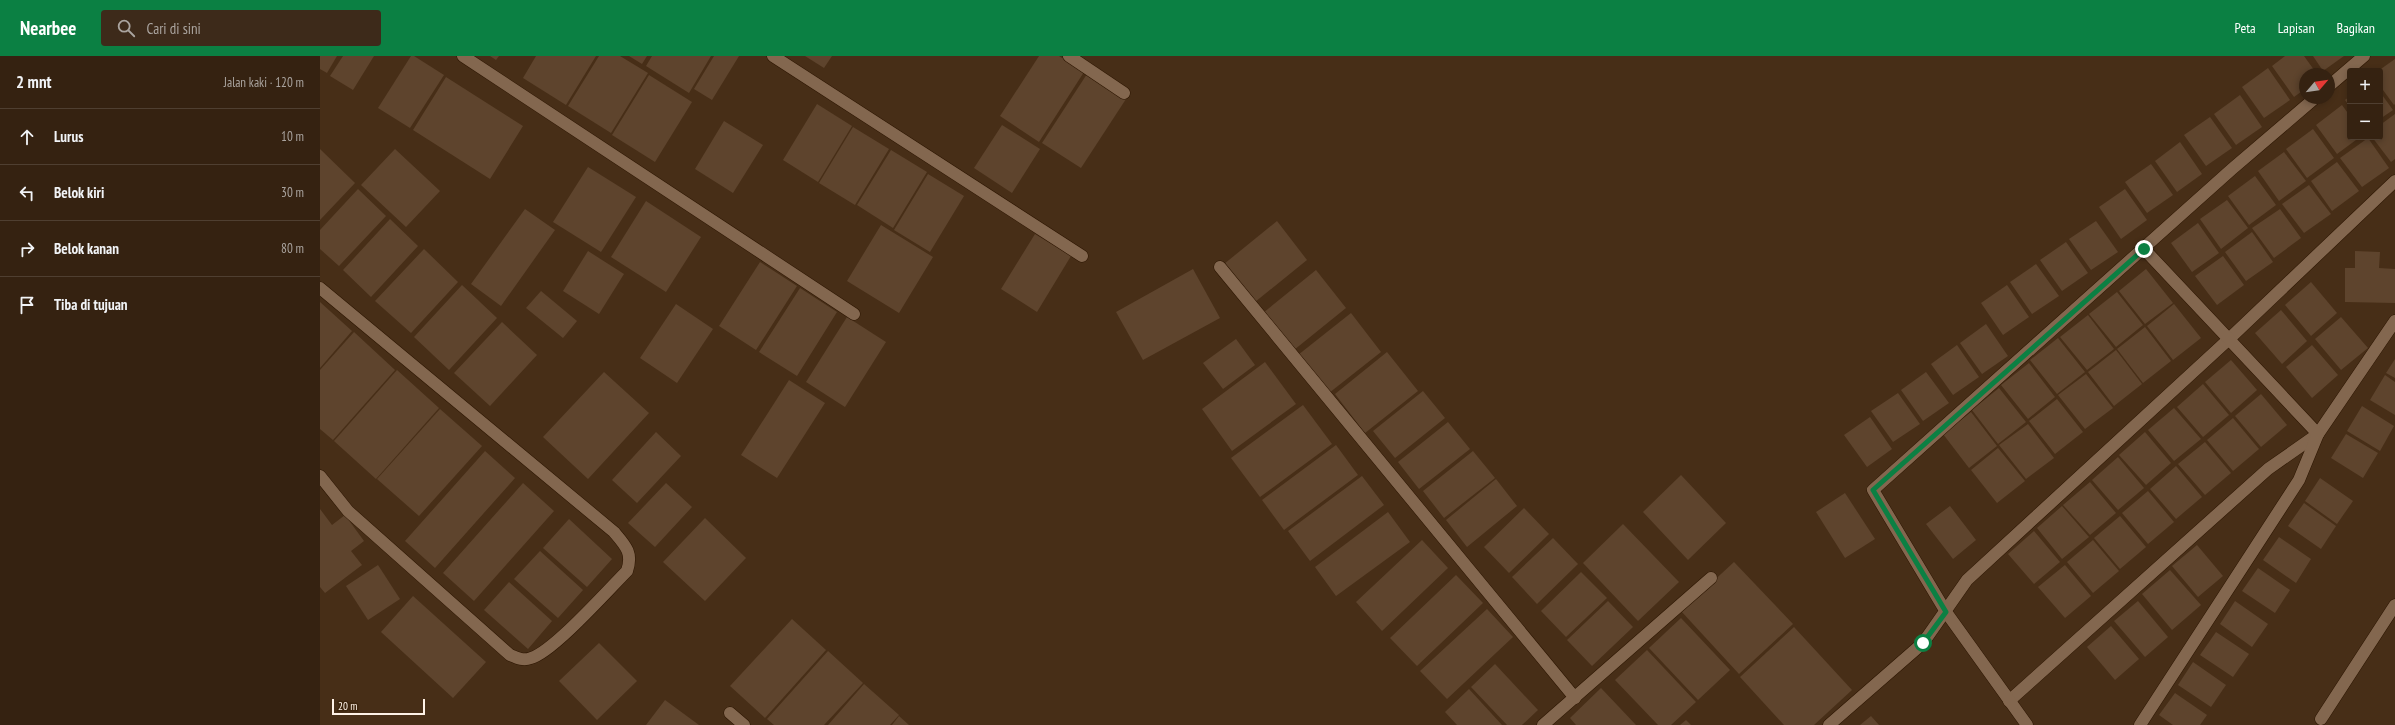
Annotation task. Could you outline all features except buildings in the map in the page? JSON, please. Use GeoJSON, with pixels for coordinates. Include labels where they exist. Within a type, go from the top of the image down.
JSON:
{"type":"FeatureCollection","features":[{"type":"Feature","properties":{"kind":"street"},"geometry":{"type":"LineString","coordinates":[[463,56],[854,314]]}},
{"type":"Feature","properties":{"kind":"street"},"geometry":{"type":"LineString","coordinates":[[773,56],[1082,256]]}},
{"type":"Feature","properties":{"kind":"street"},"geometry":{"type":"LineString","coordinates":[[1070,56],[1124,93]]}},
{"type":"Feature","properties":{"kind":"street"},"geometry":{"type":"LineString","coordinates":[[2335,81],[2364,56]]}},
{"type":"Feature","properties":{"kind":"street"},"geometry":{"type":"LineString","coordinates":[[2027,725],[1946,612],[1873,490],[2232,169],[2308,104]]}},
{"type":"Feature","properties":{"kind":"street"},"geometry":{"type":"LineString","coordinates":[[1829,725],[1923,643],[1967,580],[2229,339],[2395,181]]}},
{"type":"Feature","properties":{"kind":"street"},"geometry":{"type":"LineString","coordinates":[[2144,249],[2318,434]]}},
{"type":"Feature","properties":{"kind":"street"},"geometry":{"type":"LineString","coordinates":[[1220,268],[1575,698]]}},
{"type":"Feature","properties":{"kind":"street"},"geometry":{"type":"LineString","coordinates":[[320,288],[614,532],[627,547],[631,555],[628,571],[565,633],[541,654],[523,660],[510,655],[348,511],[320,476]]}},
{"type":"Feature","properties":{"kind":"street"},"geometry":{"type":"LineString","coordinates":[[2140,725],[2299,480],[2318,434],[2395,321]]}},
{"type":"Feature","properties":{"kind":"street"},"geometry":{"type":"LineString","coordinates":[[2009,701],[2268,468],[2318,434]]}},
{"type":"Feature","properties":{"kind":"street"},"geometry":{"type":"LineString","coordinates":[[1543,725],[1711,578]]}},
{"type":"Feature","properties":{"kind":"street"},"geometry":{"type":"LineString","coordinates":[[2321,719],[2395,605]]}},
{"type":"Feature","properties":{"kind":"street"},"geometry":{"type":"LineString","coordinates":[[730,714],[744,725]]}},
{"type":"Feature","properties":{"kind":"route"},"geometry":{"type":"LineString","coordinates":[[1923,643],[1946,612],[1873,490],[2144,249]]}}]}
